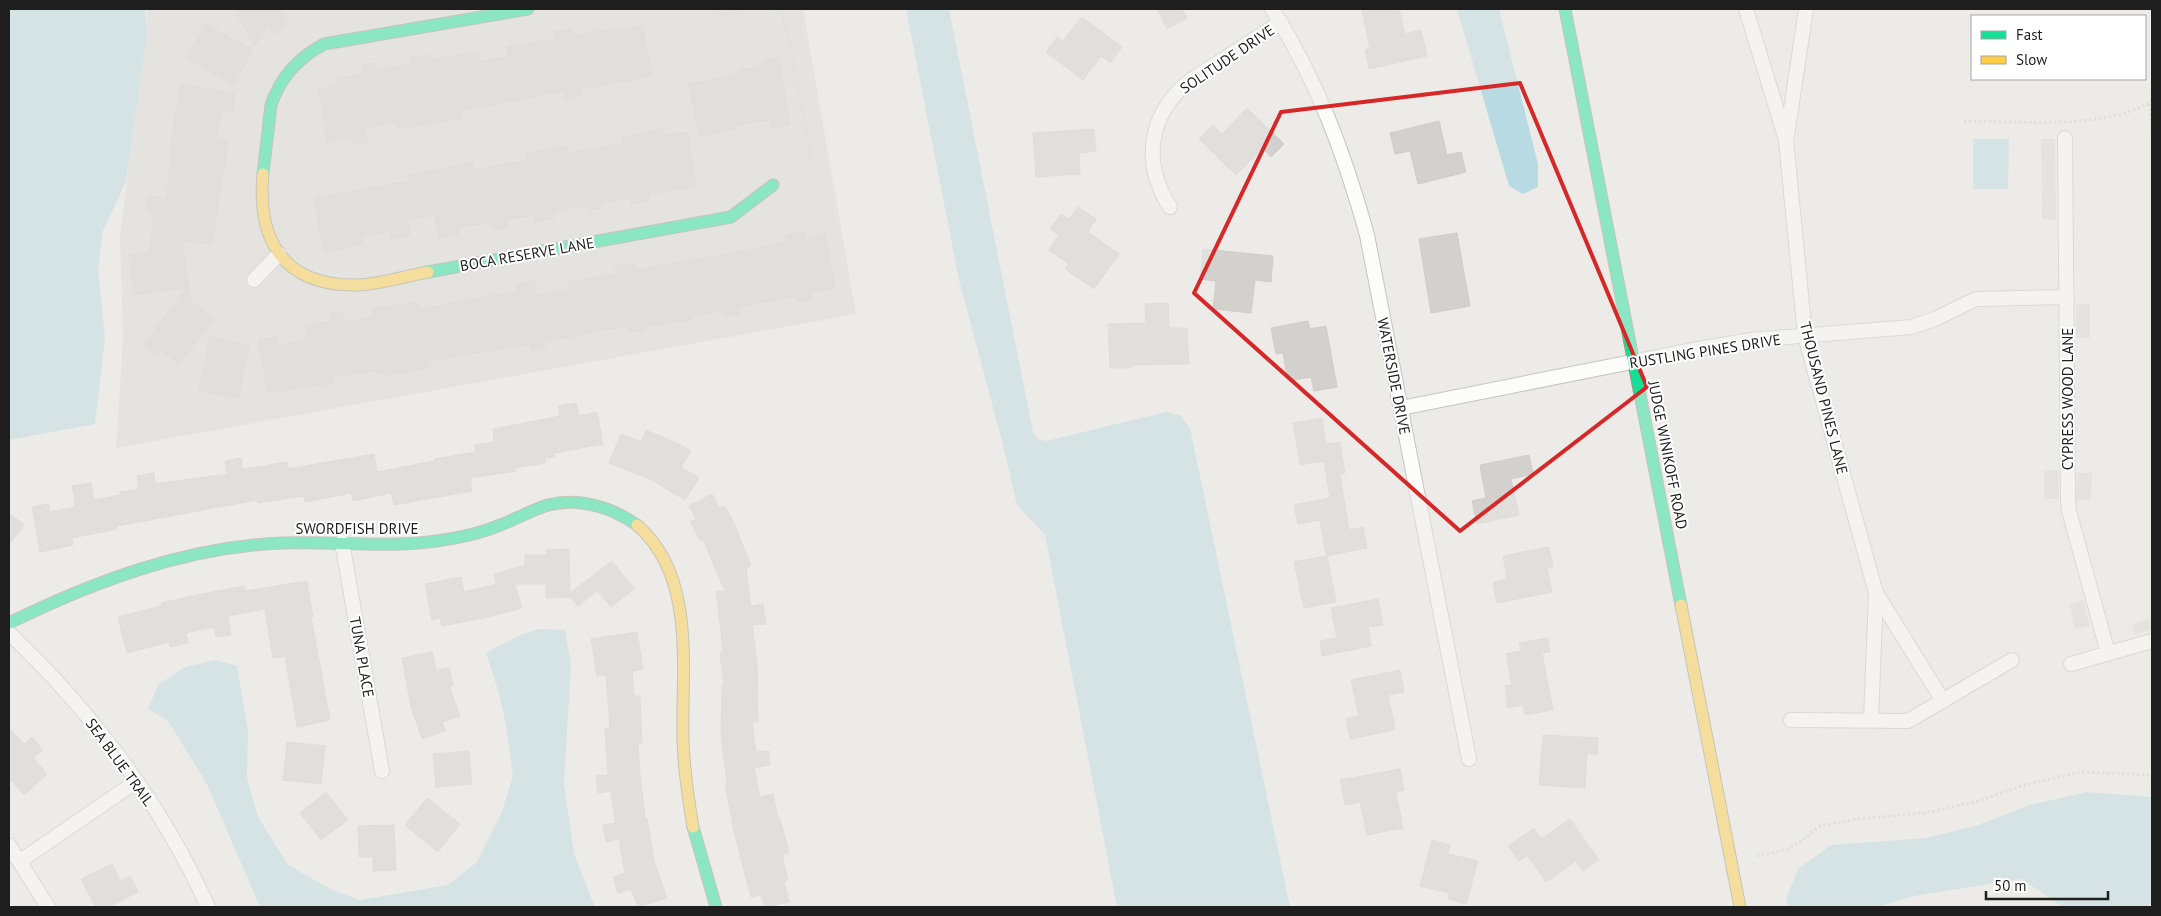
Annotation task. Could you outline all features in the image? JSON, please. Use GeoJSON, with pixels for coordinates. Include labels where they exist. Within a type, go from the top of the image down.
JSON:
{"type":"FeatureCollection","features":[{"type":"Feature","properties":{"kind":"street","name":"BOCA RESERVE LANE"},"geometry":{"type":"LineString","coordinates":[[528,9],[324,44],[310,51],[300,60],[275,92],[261,199],[262,219],[268,234],[285,262],[315,280],[357,285],[732,217],[773,185]]}},
{"type":"Feature","properties":{"kind":"street","name":"WATERSIDE DRIVE"},"geometry":{"type":"LineString","coordinates":[[1272,9],[1281,22],[1314,84],[1353,184],[1367,235],[1469,759]]}},
{"type":"Feature","properties":{"kind":"street","name":"JUDGE WINIKOFF ROAD"},"geometry":{"type":"LineString","coordinates":[[1565,9],[1740,907]]}},
{"type":"Feature","properties":{"kind":"street","name":"THOUSAND PINES LANE"},"geometry":{"type":"LineString","coordinates":[[1746,9],[1786,140],[1805,336],[1876,593],[1943,702]]}},
{"type":"Feature","properties":{"kind":"street","name":"THOUSAND PINES LANE"},"geometry":{"type":"LineString","coordinates":[[1786,140],[1806,9]]}},
{"type":"Feature","properties":{"kind":"street","name":"SOLITUDE DRIVE"},"geometry":{"type":"LineString","coordinates":[[1170,207],[1158,186],[1153,163],[1155,129],[1165,108],[1188,82],[1281,22]]}},
{"type":"Feature","properties":{"kind":"street","name":"CYPRESS WOOD LANE"},"geometry":{"type":"LineString","coordinates":[[2065,138],[2069,511],[2108,653]]}},
{"type":"Feature","properties":{"kind":"street"},"geometry":{"type":"LineString","coordinates":[[254,280],[279,254]]}},
{"type":"Feature","properties":{"kind":"street","name":"RUSTLING PINES DRIVE"},"geometry":{"type":"LineString","coordinates":[[1401,408],[1751,340],[1911,327],[1935,319],[1976,299],[2066,297]]}},
{"type":"Feature","properties":{"kind":"street","name":"SWORDFISH DRIVE"},"geometry":{"type":"LineString","coordinates":[[9,623],[52,601],[98,582],[181,558],[230,549],[280,544],[342,542],[393,545],[454,539],[502,524],[536,509],[560,502],[597,504],[620,513],[631,519],[650,536],[665,556],[674,579],[683,658],[683,742],[687,792],[695,836],[716,907]]}},
{"type":"Feature","properties":{"kind":"street","name":"TUNA PLACE"},"geometry":{"type":"LineString","coordinates":[[342,542],[382,771]]}},
{"type":"Feature","properties":{"kind":"street","name":"THOUSAND PINES LANE"},"geometry":{"type":"LineString","coordinates":[[1871,719],[1876,593]]}},
{"type":"Feature","properties":{"kind":"street","name":"SEA BLUE TRAIL"},"geometry":{"type":"LineString","coordinates":[[9,633],[67,692],[104,736],[137,781],[172,838],[208,907]]}},
{"type":"Feature","properties":{"kind":"street"},"geometry":{"type":"LineString","coordinates":[[2070,664],[2152,641]]}},
{"type":"Feature","properties":{"kind":"street"},"geometry":{"type":"LineString","coordinates":[[1791,720],[1871,719],[1908,721],[2012,660]]}},
{"type":"Feature","properties":{"kind":"street"},"geometry":{"type":"LineString","coordinates":[[20,861],[137,781]]}},
{"type":"Feature","properties":{"kind":"street"},"geometry":{"type":"LineString","coordinates":[[9,845],[48,907]]}},
{"type":"Feature","properties":{"kind":"path"},"geometry":{"type":"LineString","coordinates":[[713,9],[723,16],[741,9]]}},
{"type":"Feature","properties":{"kind":"path"},"geometry":{"type":"LineString","coordinates":[[776,9],[782,14],[788,36],[809,141],[812,163],[808,168]]}},
{"type":"Feature","properties":{"kind":"path"},"geometry":{"type":"LineString","coordinates":[[1964,121],[2107,119],[2134,111],[2150,102],[2152,132]]}},
{"type":"Feature","properties":{"kind":"path"},"geometry":{"type":"LineString","coordinates":[[1757,856],[1790,849],[1820,826],[1857,819],[1924,814],[1976,802],[2021,786],[2080,772],[2152,775]]}},
{"type":"Feature","properties":{"kind":"highlighted area"},"geometry":{"type":"Polygon","coordinates":[[[1520,83],[1647,387],[1460,531],[1194,293],[1281,112],[1520,83]]]}},
{"type":"Feature","properties":{"kind":"shaded area"},"geometry":{"type":"Polygon","coordinates":[[[148,9],[803,9],[856,314],[116,448],[123,339],[120,236],[148,9]]]}},
{"type":"Feature","properties":{"kind":"shaded area"},"geometry":{"type":"Polygon","coordinates":[[[2041,139],[2055,139],[2056,220],[2042,219],[2041,139]]]}},
{"type":"Feature","properties":{"kind":"shaded area"},"geometry":{"type":"Polygon","coordinates":[[[2090,304],[2090,338],[2076,338],[2076,305],[2090,304]]]}},
{"type":"Feature","properties":{"kind":"shaded area"},"geometry":{"type":"Polygon","coordinates":[[[2058,470],[2059,499],[2044,499],[2044,471],[2058,470]]]}},
{"type":"Feature","properties":{"kind":"shaded area"},"geometry":{"type":"Polygon","coordinates":[[[2077,473],[2092,473],[2091,500],[2076,501],[2077,473]]]}},
{"type":"Feature","properties":{"kind":"shaded area"},"geometry":{"type":"Polygon","coordinates":[[[2083,600],[2090,626],[2075,629],[2069,604],[2083,600]]]}},
{"type":"Feature","properties":{"kind":"shaded area"},"geometry":{"type":"Polygon","coordinates":[[[2152,618],[2152,630],[2135,635],[2132,624],[2152,618]]]}},
{"type":"Feature","properties":{"kind":"water"},"geometry":{"type":"Polygon","coordinates":[[[9,9],[145,9],[147,33],[126,181],[103,231],[98,269],[105,338],[95,424],[9,440],[9,9]]]}},
{"type":"Feature","properties":{"kind":"water"},"geometry":{"type":"Polygon","coordinates":[[[906,9],[949,9],[1033,432],[1038,439],[1046,441],[1166,412],[1181,416],[1190,428],[1290,907],[1117,907],[1045,535],[1017,505],[959,280],[906,9]]]}},
{"type":"Feature","properties":{"kind":"water"},"geometry":{"type":"Polygon","coordinates":[[[1457,9],[1499,9],[1538,164],[1538,187],[1523,194],[1509,186],[1457,9]]]}},
{"type":"Feature","properties":{"kind":"water"},"geometry":{"type":"Polygon","coordinates":[[[1973,139],[2009,139],[2008,189],[1973,189],[1973,139]]]}},
{"type":"Feature","properties":{"kind":"water"},"geometry":{"type":"Polygon","coordinates":[[[539,629],[565,630],[571,664],[564,784],[574,854],[595,907],[260,907],[207,784],[168,721],[148,709],[158,685],[185,667],[215,660],[237,666],[248,730],[247,778],[258,817],[288,865],[332,890],[360,900],[448,885],[477,862],[501,814],[513,776],[506,725],[498,690],[486,653],[518,636],[539,629]]]}},
{"type":"Feature","properties":{"kind":"water"},"geometry":{"type":"Polygon","coordinates":[[[2087,792],[2152,797],[2152,903],[2146,907],[2063,907],[2021,879],[1914,896],[1877,907],[1788,907],[1786,899],[1798,869],[1831,845],[1926,838],[1975,826],[2030,805],[2087,792]]]}},
{"type":"Feature","properties":{"kind":"building"},"geometry":{"type":"Polygon","coordinates":[[[234,9],[280,9],[289,25],[274,34],[268,24],[255,46],[234,9]]]}},
{"type":"Feature","properties":{"kind":"building"},"geometry":{"type":"Polygon","coordinates":[[[1157,9],[1182,9],[1187,18],[1167,29],[1157,9]]]}},
{"type":"Feature","properties":{"kind":"building"},"geometry":{"type":"Polygon","coordinates":[[[1371,9],[1399,9],[1405,34],[1421,30],[1427,56],[1369,69],[1365,50],[1370,48],[1362,11],[1371,9]]]}},
{"type":"Feature","properties":{"kind":"building"},"geometry":{"type":"Polygon","coordinates":[[[1082,17],[1122,47],[1110,63],[1101,56],[1083,80],[1046,52],[1057,37],[1063,41],[1082,17]]]}},
{"type":"Feature","properties":{"kind":"building"},"geometry":{"type":"Polygon","coordinates":[[[206,24],[253,50],[233,85],[186,58],[206,24]]]}},
{"type":"Feature","properties":{"kind":"building"},"geometry":{"type":"Polygon","coordinates":[[[642,26],[652,76],[581,89],[581,96],[565,98],[564,91],[460,111],[462,118],[435,123],[397,129],[396,122],[365,128],[367,142],[352,144],[351,138],[327,141],[319,89],[338,85],[337,78],[365,74],[363,65],[375,63],[377,70],[412,64],[411,58],[430,55],[431,60],[478,51],[479,62],[509,56],[507,47],[556,39],[554,32],[571,29],[573,36],[619,27],[620,30],[642,26]]]}},
{"type":"Feature","properties":{"kind":"building"},"geometry":{"type":"Polygon","coordinates":[[[779,58],[789,125],[771,128],[769,120],[737,125],[737,129],[699,136],[689,84],[742,74],[741,70],[764,67],[763,60],[779,58]]]}},
{"type":"Feature","properties":{"kind":"building"},"geometry":{"type":"Polygon","coordinates":[[[181,84],[235,94],[232,113],[222,111],[216,140],[228,141],[212,244],[182,241],[191,301],[214,319],[179,364],[161,350],[157,355],[144,345],[187,287],[134,295],[129,255],[150,252],[154,213],[146,212],[148,196],[167,198],[174,123],[181,84]]]}},
{"type":"Feature","properties":{"kind":"building"},"geometry":{"type":"Polygon","coordinates":[[[1247,108],[1284,144],[1271,157],[1263,148],[1236,175],[1199,139],[1213,125],[1222,134],[1247,108]]]}},
{"type":"Feature","properties":{"kind":"building"},"geometry":{"type":"Polygon","coordinates":[[[1439,121],[1447,155],[1461,152],[1466,172],[1418,184],[1410,151],[1395,154],[1390,133],[1439,121]]]}},
{"type":"Feature","properties":{"kind":"building"},"geometry":{"type":"Polygon","coordinates":[[[663,128],[664,135],[687,132],[696,187],[648,194],[649,201],[631,204],[630,198],[601,203],[602,208],[589,210],[588,205],[553,212],[554,218],[535,221],[534,215],[506,220],[507,227],[494,229],[492,222],[458,228],[459,234],[439,238],[435,215],[407,220],[410,235],[392,239],[390,231],[361,237],[363,244],[324,252],[314,198],[409,181],[408,176],[472,162],[473,170],[527,160],[526,154],[567,146],[568,153],[623,144],[622,138],[663,128]]]}},
{"type":"Feature","properties":{"kind":"building"},"geometry":{"type":"Polygon","coordinates":[[[1094,129],[1096,151],[1079,153],[1080,174],[1036,177],[1033,133],[1094,129]]]}},
{"type":"Feature","properties":{"kind":"building"},"geometry":{"type":"Polygon","coordinates":[[[1078,207],[1096,219],[1088,232],[1119,254],[1094,289],[1065,269],[1069,264],[1049,250],[1059,235],[1050,229],[1061,214],[1069,219],[1078,207]]]}},
{"type":"Feature","properties":{"kind":"building"},"geometry":{"type":"Polygon","coordinates":[[[804,232],[805,239],[825,235],[835,288],[811,292],[812,299],[797,302],[796,296],[739,307],[740,314],[724,317],[723,310],[692,316],[692,319],[645,327],[645,330],[630,332],[629,326],[599,331],[545,342],[545,347],[531,350],[530,344],[426,362],[427,368],[387,375],[387,373],[377,374],[376,371],[332,377],[333,384],[268,393],[258,340],[276,337],[278,345],[307,340],[305,326],[331,321],[330,314],[343,312],[345,322],[373,317],[372,309],[418,302],[419,309],[517,291],[516,284],[534,281],[537,296],[570,289],[569,282],[617,274],[615,266],[634,263],[635,270],[739,252],[786,242],[785,235],[804,232]]]}},
{"type":"Feature","properties":{"kind":"building"},"geometry":{"type":"Polygon","coordinates":[[[1457,233],[1470,306],[1431,313],[1419,239],[1457,233]]]}},
{"type":"Feature","properties":{"kind":"building"},"geometry":{"type":"Polygon","coordinates":[[[1203,249],[1273,256],[1271,282],[1255,280],[1251,313],[1213,309],[1216,281],[1200,279],[1203,249]]]}},
{"type":"Feature","properties":{"kind":"building"},"geometry":{"type":"Polygon","coordinates":[[[1168,303],[1169,328],[1187,328],[1189,364],[1131,365],[1131,368],[1110,368],[1108,324],[1146,323],[1145,304],[1168,303]]]}},
{"type":"Feature","properties":{"kind":"building"},"geometry":{"type":"Polygon","coordinates":[[[1308,321],[1310,329],[1326,326],[1337,387],[1314,391],[1311,377],[1288,381],[1283,353],[1276,354],[1271,328],[1308,321]]]}},
{"type":"Feature","properties":{"kind":"building"},"geometry":{"type":"Polygon","coordinates":[[[210,337],[249,346],[238,398],[199,390],[210,337]]]}},
{"type":"Feature","properties":{"kind":"building"},"geometry":{"type":"Polygon","coordinates":[[[576,403],[579,416],[597,412],[603,444],[554,453],[555,457],[545,458],[545,463],[515,468],[516,471],[470,478],[472,491],[394,505],[391,493],[353,501],[351,493],[305,502],[304,496],[258,503],[257,500],[117,526],[117,529],[72,538],[73,545],[40,552],[32,507],[49,504],[50,512],[76,507],[72,486],[91,483],[94,500],[120,495],[120,492],[139,489],[137,476],[154,473],[155,484],[227,474],[225,461],[241,458],[243,469],[287,462],[288,469],[374,454],[377,472],[476,452],[475,445],[494,442],[493,429],[560,416],[558,406],[576,403]]]}},
{"type":"Feature","properties":{"kind":"building"},"geometry":{"type":"Polygon","coordinates":[[[1322,418],[1326,444],[1340,442],[1345,473],[1340,474],[1349,530],[1363,527],[1367,548],[1326,556],[1320,520],[1298,524],[1294,505],[1330,498],[1324,461],[1300,465],[1293,423],[1322,418]]]}},
{"type":"Feature","properties":{"kind":"building"},"geometry":{"type":"Polygon","coordinates":[[[646,430],[691,451],[681,467],[699,478],[685,500],[650,479],[609,463],[621,434],[641,442],[646,430]]]}},
{"type":"Feature","properties":{"kind":"building"},"geometry":{"type":"Polygon","coordinates":[[[1529,455],[1533,474],[1511,479],[1519,515],[1477,524],[1472,501],[1486,498],[1480,465],[1529,455]]]}},
{"type":"Feature","properties":{"kind":"building"},"geometry":{"type":"Polygon","coordinates":[[[712,494],[719,508],[725,506],[734,523],[751,566],[746,568],[751,606],[763,604],[766,624],[752,625],[757,663],[758,722],[752,722],[756,752],[769,751],[770,765],[754,768],[760,797],[773,794],[778,819],[780,819],[789,853],[782,854],[788,880],[784,881],[789,902],[765,907],[761,895],[751,897],[734,831],[725,784],[727,784],[721,734],[722,685],[724,685],[720,653],[723,653],[716,592],[725,591],[703,539],[700,541],[690,522],[696,519],[689,506],[712,494]]]}},
{"type":"Feature","properties":{"kind":"building"},"geometry":{"type":"Polygon","coordinates":[[[9,513],[24,525],[9,545],[9,513]]]}},
{"type":"Feature","properties":{"kind":"building"},"geometry":{"type":"Polygon","coordinates":[[[1549,547],[1553,567],[1547,568],[1552,592],[1497,603],[1493,582],[1507,579],[1503,556],[1549,547]]]}},
{"type":"Feature","properties":{"kind":"building"},"geometry":{"type":"Polygon","coordinates":[[[569,549],[570,593],[612,561],[634,589],[611,607],[597,591],[578,606],[570,597],[546,598],[546,584],[515,584],[522,608],[442,626],[440,618],[432,620],[425,584],[461,577],[464,592],[496,584],[494,574],[525,565],[525,555],[547,555],[547,550],[569,549]]]}},
{"type":"Feature","properties":{"kind":"building"},"geometry":{"type":"Polygon","coordinates":[[[1327,556],[1336,602],[1304,608],[1294,562],[1327,556]]]}},
{"type":"Feature","properties":{"kind":"building"},"geometry":{"type":"Polygon","coordinates":[[[307,581],[313,617],[311,617],[330,720],[297,727],[285,656],[273,658],[265,609],[228,616],[231,635],[216,637],[214,627],[186,633],[188,643],[170,647],[169,642],[127,653],[118,617],[162,606],[161,603],[244,586],[245,591],[307,581]]]}},
{"type":"Feature","properties":{"kind":"building"},"geometry":{"type":"Polygon","coordinates":[[[1378,599],[1383,625],[1368,627],[1371,646],[1322,656],[1320,641],[1337,638],[1331,608],[1378,599]]]}},
{"type":"Feature","properties":{"kind":"building"},"geometry":{"type":"Polygon","coordinates":[[[637,632],[643,669],[632,671],[634,696],[640,696],[642,743],[638,743],[640,774],[645,818],[647,818],[654,861],[667,898],[638,907],[631,889],[618,893],[613,877],[625,873],[619,839],[606,842],[603,825],[615,823],[611,791],[598,793],[596,776],[608,775],[605,728],[610,728],[606,675],[597,676],[591,639],[637,632]]]}},
{"type":"Feature","properties":{"kind":"building"},"geometry":{"type":"Polygon","coordinates":[[[1548,638],[1550,652],[1542,653],[1553,710],[1525,715],[1523,705],[1508,708],[1505,686],[1512,685],[1506,654],[1521,651],[1519,643],[1548,638]]]}},
{"type":"Feature","properties":{"kind":"building"},"geometry":{"type":"Polygon","coordinates":[[[432,652],[436,670],[449,668],[453,686],[449,686],[460,716],[442,722],[445,731],[422,739],[411,707],[402,658],[432,652]]]}},
{"type":"Feature","properties":{"kind":"building"},"geometry":{"type":"Polygon","coordinates":[[[1400,670],[1404,692],[1388,695],[1395,730],[1350,739],[1346,719],[1359,716],[1351,680],[1400,670]]]}},
{"type":"Feature","properties":{"kind":"building"},"geometry":{"type":"Polygon","coordinates":[[[9,728],[25,744],[32,737],[43,750],[33,758],[47,774],[24,795],[9,778],[9,728]]]}},
{"type":"Feature","properties":{"kind":"building"},"geometry":{"type":"Polygon","coordinates":[[[1543,735],[1598,738],[1597,755],[1587,754],[1585,788],[1539,785],[1543,735]]]}},
{"type":"Feature","properties":{"kind":"building"},"geometry":{"type":"Polygon","coordinates":[[[287,742],[325,746],[321,784],[283,780],[287,742]]]}},
{"type":"Feature","properties":{"kind":"building"},"geometry":{"type":"Polygon","coordinates":[[[469,751],[472,784],[436,787],[433,754],[469,751]]]}},
{"type":"Feature","properties":{"kind":"building"},"geometry":{"type":"Polygon","coordinates":[[[1400,769],[1404,790],[1396,792],[1403,828],[1367,835],[1360,802],[1345,805],[1340,780],[1400,769]]]}},
{"type":"Feature","properties":{"kind":"building"},"geometry":{"type":"Polygon","coordinates":[[[326,792],[348,820],[321,840],[300,813],[326,792]]]}},
{"type":"Feature","properties":{"kind":"building"},"geometry":{"type":"Polygon","coordinates":[[[427,798],[460,824],[438,852],[405,825],[427,798]]]}},
{"type":"Feature","properties":{"kind":"building"},"geometry":{"type":"Polygon","coordinates":[[[1570,819],[1599,860],[1583,871],[1576,861],[1546,882],[1527,855],[1519,861],[1508,846],[1534,828],[1541,839],[1570,819]]]}},
{"type":"Feature","properties":{"kind":"building"},"geometry":{"type":"Polygon","coordinates":[[[394,825],[396,870],[373,871],[373,857],[359,857],[358,826],[394,825]]]}},
{"type":"Feature","properties":{"kind":"building"},"geometry":{"type":"Polygon","coordinates":[[[1432,840],[1450,845],[1448,854],[1478,861],[1466,904],[1448,899],[1449,893],[1420,886],[1432,840]]]}},
{"type":"Feature","properties":{"kind":"building"},"geometry":{"type":"Polygon","coordinates":[[[112,864],[120,881],[130,876],[138,892],[108,907],[96,907],[81,879],[112,864]]]}},
{"type":"Feature","properties":{"kind":"traffic: fast"},"geometry":{"type":"LineString","coordinates":[[263,174],[271,105],[279,86],[298,62],[324,44],[528,9]]}},
{"type":"Feature","properties":{"kind":"traffic: fast"},"geometry":{"type":"LineString","coordinates":[[1565,9],[1681,605]]}},
{"type":"Feature","properties":{"kind":"traffic: fast"},"geometry":{"type":"LineString","coordinates":[[428,272],[731,217],[773,185]]}},
{"type":"Feature","properties":{"kind":"traffic: fast"},"geometry":{"type":"LineString","coordinates":[[9,623],[74,593],[108,580],[176,559],[211,551],[282,543],[399,544],[437,541],[487,530],[548,505],[571,502],[594,505],[606,509],[637,525]]}},
{"type":"Feature","properties":{"kind":"traffic: fast"},"geometry":{"type":"LineString","coordinates":[[693,827],[716,907]]}},
{"type":"Feature","properties":{"kind":"traffic: slow"},"geometry":{"type":"LineString","coordinates":[[263,174],[262,198],[265,220],[271,239],[280,255],[293,268],[310,278],[331,283],[356,285],[383,282],[428,272]]}},
{"type":"Feature","properties":{"kind":"traffic: slow"},"geometry":{"type":"LineString","coordinates":[[637,525],[656,546],[669,571],[677,597],[682,625],[686,784],[693,827]]}},
{"type":"Feature","properties":{"kind":"traffic: slow"},"geometry":{"type":"LineString","coordinates":[[1681,605],[1740,907]]}}]}
